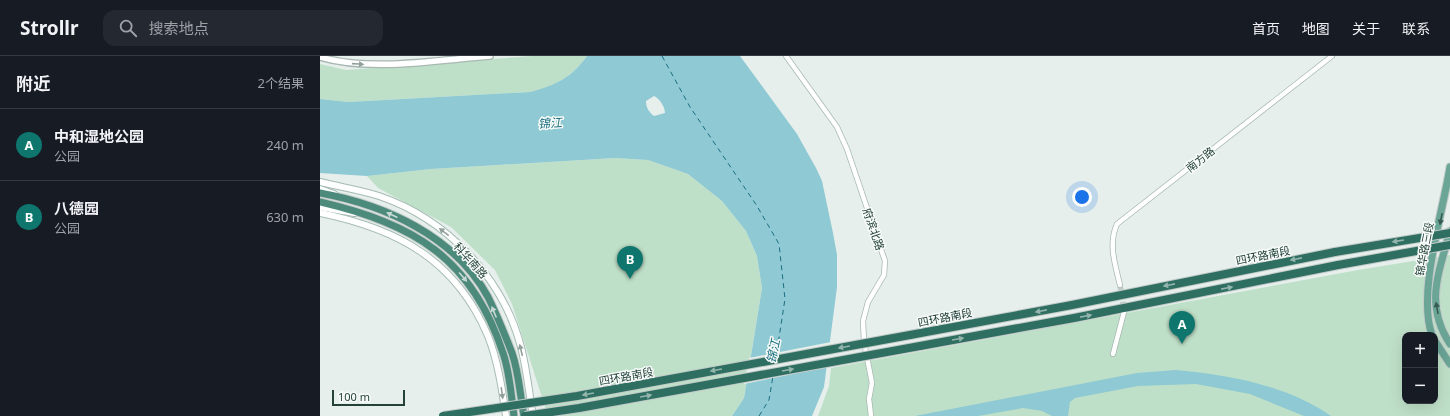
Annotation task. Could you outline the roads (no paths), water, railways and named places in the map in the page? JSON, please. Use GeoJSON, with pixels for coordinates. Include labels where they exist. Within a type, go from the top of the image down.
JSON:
{"type":"FeatureCollection","features":[{"type":"Feature","properties":{"kind":"highway","name":"科华南路"},"geometry":{"type":"LineString","coordinates":[[320,193],[361,202],[409,223],[436,239],[472,274],[488,297],[512,354],[524,416]]}},
{"type":"Feature","properties":{"kind":"highway","name":"科华南路"},"geometry":{"type":"LineString","coordinates":[[320,202],[387,222],[427,243],[448,259],[467,281],[482,302],[504,355],[514,416]]}},
{"type":"Feature","properties":{"kind":"highway","name":"四环路南段"},"geometry":{"type":"LineString","coordinates":[[443,416],[577,396],[1072,305],[1335,252],[1450,232]]}},
{"type":"Feature","properties":{"kind":"highway","name":"四环路南段"},"geometry":{"type":"LineString","coordinates":[[524,416],[579,408],[1074,318],[1338,265],[1450,245]]}},
{"type":"Feature","properties":{"kind":"main road","name":"锦华路三段"},"geometry":{"type":"LineString","coordinates":[[1432,332],[1428,311],[1428,281],[1450,167]]}},
{"type":"Feature","properties":{"kind":"main road"},"geometry":{"type":"LineString","coordinates":[[320,182],[379,196],[398,204],[444,232],[467,252],[484,272],[498,294],[512,322],[521,347],[533,416]]}},
{"type":"Feature","properties":{"kind":"main road"},"geometry":{"type":"LineString","coordinates":[[320,189],[361,202]]}},
{"type":"Feature","properties":{"kind":"main road"},"geometry":{"type":"LineString","coordinates":[[320,207],[345,213],[359,213]]}},
{"type":"Feature","properties":{"kind":"main road"},"geometry":{"type":"LineString","coordinates":[[320,213],[356,221],[382,230],[410,245],[440,266],[459,285],[473,306],[488,337],[500,379],[506,416]]}},
{"type":"Feature","properties":{"kind":"main road","name":"锦华路三段"},"geometry":{"type":"LineString","coordinates":[[1450,232],[1434,292],[1440,325],[1450,344]]}},
{"type":"Feature","properties":{"kind":"main road"},"geometry":{"type":"LineString","coordinates":[[1438,346],[1450,364]]}},
{"type":"Feature","properties":{"kind":"main road"},"geometry":{"type":"LineString","coordinates":[[512,354],[529,391]]}},
{"type":"Feature","properties":{"kind":"street"},"geometry":{"type":"LineString","coordinates":[[320,58],[332,61],[370,65],[490,56]]}},
{"type":"Feature","properties":{"kind":"street","name":"府滨北路"},"geometry":{"type":"LineString","coordinates":[[786,56],[837,127],[847,149],[885,261],[884,275],[868,302],[863,321],[864,342],[872,383],[869,399],[870,416]]}},
{"type":"Feature","properties":{"kind":"street","name":"南方路"},"geometry":{"type":"LineString","coordinates":[[1120,285],[1112,247],[1112,234],[1117,224],[1332,56]]}},
{"type":"Feature","properties":{"kind":"street"},"geometry":{"type":"LineString","coordinates":[[1113,354],[1124,312]]}},
{"type":"Feature","properties":{"kind":"water","name":"锦江"},"geometry":{"type":"Polygon","coordinates":[[[587,56],[740,56],[797,134],[822,181],[837,255],[837,287],[824,387],[812,416],[732,416],[744,398],[762,288],[757,256],[746,231],[722,201],[688,174],[648,160],[615,158],[431,169],[367,176],[320,173],[320,99],[349,102],[530,92],[548,87],[562,80],[581,64],[587,56]],[[654,96],[646,101],[648,110],[654,116],[665,113],[663,106],[654,96]]]}},
{"type":"Feature","properties":{"kind":"water"},"geometry":{"type":"Polygon","coordinates":[[[1176,370],[1216,375],[1257,383],[1296,396],[1331,416],[1304,416],[1250,394],[1196,384],[1138,386],[1075,398],[1070,402],[1068,416],[1052,416],[1042,411],[1023,408],[978,416],[915,416],[1137,373],[1176,370]]]}},
{"type":"Feature","properties":{"kind":"tunnel"},"geometry":{"type":"LineString","coordinates":[[1120,285],[1124,310]]}},
{"type":"Feature","properties":{"kind":"place","name":"八德园"},"geometry":{"type":"Point","coordinates":[630,279]}},
{"type":"Feature","properties":{"kind":"place","name":"中和湿地公园"},"geometry":{"type":"Point","coordinates":[1182,344]}}]}
